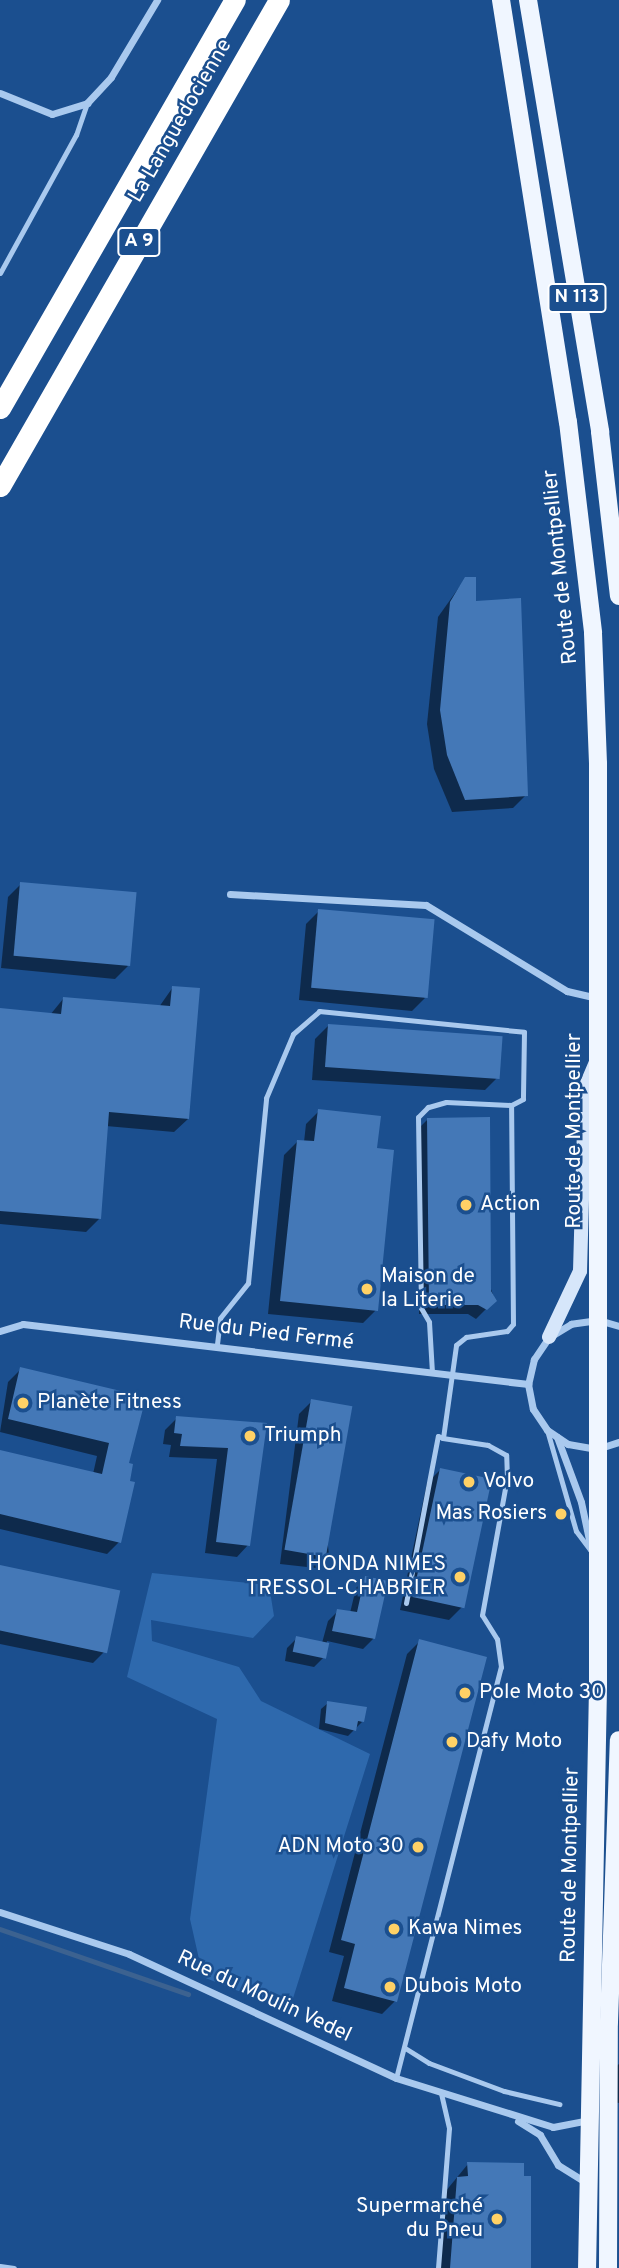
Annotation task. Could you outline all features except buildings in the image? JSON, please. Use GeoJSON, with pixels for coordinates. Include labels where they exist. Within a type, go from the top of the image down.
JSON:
{"type":"FeatureCollection","features":[{"type":"Feature","properties":{"kind":"highway","name":"La Languedocienne"},"geometry":{"type":"LineString","coordinates":[[0,408],[235,0]]}},
{"type":"Feature","properties":{"kind":"highway","name":"La Languedocienne"},"geometry":{"type":"LineString","coordinates":[[0,486],[279,0]]}},
{"type":"Feature","properties":{"kind":"main road","name":"Route de Montpellier"},"geometry":{"type":"LineString","coordinates":[[501,0],[568,422],[593,633],[598,998],[598,1320],[587,2268]]}},
{"type":"Feature","properties":{"kind":"main road","name":"N 113"},"geometry":{"type":"LineString","coordinates":[[528,0],[600,432],[619,596]]}},
{"type":"Feature","properties":{"kind":"main road","name":"Route de Montpellier"},"geometry":{"type":"LineString","coordinates":[[608,2268],[619,1740]]}},
{"type":"Feature","properties":{"kind":"street"},"geometry":{"type":"LineString","coordinates":[[0,93],[52,114],[87,103],[111,77],[157,0]]}},
{"type":"Feature","properties":{"kind":"street"},"geometry":{"type":"LineString","coordinates":[[230,894],[426,905],[567,991],[598,998]]}},
{"type":"Feature","properties":{"kind":"street"},"geometry":{"type":"LineString","coordinates":[[597,1057],[585,1088],[580,1270],[549,1337],[534,1359],[528,1384],[533,1409],[547,1430],[568,1444],[597,1449],[619,1442]]}},
{"type":"Feature","properties":{"kind":"street"},"geometry":{"type":"LineString","coordinates":[[549,1337],[571,1324],[598,1320],[619,1326]]}},
{"type":"Feature","properties":{"kind":"street","name":"Rue du Pied Fermé"},"geometry":{"type":"LineString","coordinates":[[0,1331],[23,1324],[528,1384]]}},
{"type":"Feature","properties":{"kind":"street"},"geometry":{"type":"LineString","coordinates":[[557,1436],[581,1502],[596,1571]]}},
{"type":"Feature","properties":{"kind":"street","name":"Rue du Moulin Vedel"},"geometry":{"type":"LineString","coordinates":[[0,1912],[129,1954],[396,2078],[512,2117],[553,2127],[588,2120]]}},
{"type":"Feature","properties":{"kind":"street","name":"Rue du Moulin Vedel"},"geometry":{"type":"LineString","coordinates":[[512,2117],[540,2135],[558,2165],[588,2184]]}},
{"type":"Feature","properties":{"kind":"lane"},"geometry":{"type":"LineString","coordinates":[[0,273],[76,135],[87,103]]}},
{"type":"Feature","properties":{"kind":"lane"},"geometry":{"type":"LineString","coordinates":[[217,1345],[220,1318],[248,1283],[266,1098],[293,1034],[319,1011],[524,1032],[523,1099],[511,1105],[446,1102],[428,1107],[418,1117],[421,1308],[429,1322],[432,1371]]}},
{"type":"Feature","properties":{"kind":"lane"},"geometry":{"type":"LineString","coordinates":[[443,1438],[456,1345],[466,1337],[507,1331],[513,1324],[511,1105]]}},
{"type":"Feature","properties":{"kind":"lane"},"geometry":{"type":"LineString","coordinates":[[547,1430],[576,1531],[592,1552]]}},
{"type":"Feature","properties":{"kind":"lane"},"geometry":{"type":"LineString","coordinates":[[396,2078],[501,1667],[497,1639],[482,1615],[507,1478],[506,1455],[488,1445],[438,1436],[406,1602]]}},
{"type":"Feature","properties":{"kind":"lane"},"geometry":{"type":"LineString","coordinates":[[404,2048],[429,2063],[505,2091],[559,2104]]}},
{"type":"Feature","properties":{"kind":"lane"},"geometry":{"type":"LineString","coordinates":[[438,2268],[449,2128],[441,2093]]}},
{"type":"Feature","properties":{"kind":"lane"},"geometry":{"type":"LineString","coordinates":[[0,2266],[14,2268]]}},
{"type":"Feature","properties":{"kind":"shaded area"},"geometry":{"type":"Polygon","coordinates":[[[152,1573],[269,1585],[274,1616],[253,1638],[151,1620],[152,1641],[239,1667],[261,1701],[370,1754],[289,2011],[203,1977],[190,1919],[217,1719],[127,1677],[152,1573]]]}},
{"type":"Feature","properties":{"kind":"waterway"},"geometry":{"type":"LineString","coordinates":[[0,1929],[188,1994]]}},
{"type":"Feature","properties":{"kind":"place","name":"Action"},"geometry":{"type":"Point","coordinates":[466,1205]}},
{"type":"Feature","properties":{"kind":"place","name":"Maison de la Literie"},"geometry":{"type":"Point","coordinates":[367,1289]}},
{"type":"Feature","properties":{"kind":"place","name":"Planète Fitness"},"geometry":{"type":"Point","coordinates":[23,1403]}},
{"type":"Feature","properties":{"kind":"place","name":"Triumph"},"geometry":{"type":"Point","coordinates":[250,1436]}},
{"type":"Feature","properties":{"kind":"place","name":"Volvo"},"geometry":{"type":"Point","coordinates":[469,1482]}},
{"type":"Feature","properties":{"kind":"place","name":"Mas Rosiers"},"geometry":{"type":"Point","coordinates":[561,1514]}},
{"type":"Feature","properties":{"kind":"place","name":"HONDA NIMES TRESSOL-CHABRIER"},"geometry":{"type":"Point","coordinates":[460,1577]}},
{"type":"Feature","properties":{"kind":"place","name":"Pole Moto 30"},"geometry":{"type":"Point","coordinates":[465,1693]}},
{"type":"Feature","properties":{"kind":"place","name":"Dafy Moto"},"geometry":{"type":"Point","coordinates":[452,1742]}},
{"type":"Feature","properties":{"kind":"place","name":"ADN Moto 30"},"geometry":{"type":"Point","coordinates":[418,1847]}},
{"type":"Feature","properties":{"kind":"place","name":"Kawa Nimes"},"geometry":{"type":"Point","coordinates":[394,1929]}},
{"type":"Feature","properties":{"kind":"place","name":"Dubois Moto"},"geometry":{"type":"Point","coordinates":[390,1987]}},
{"type":"Feature","properties":{"kind":"place","name":"Supermarché du Pneu"},"geometry":{"type":"Point","coordinates":[497,2219]}}]}
